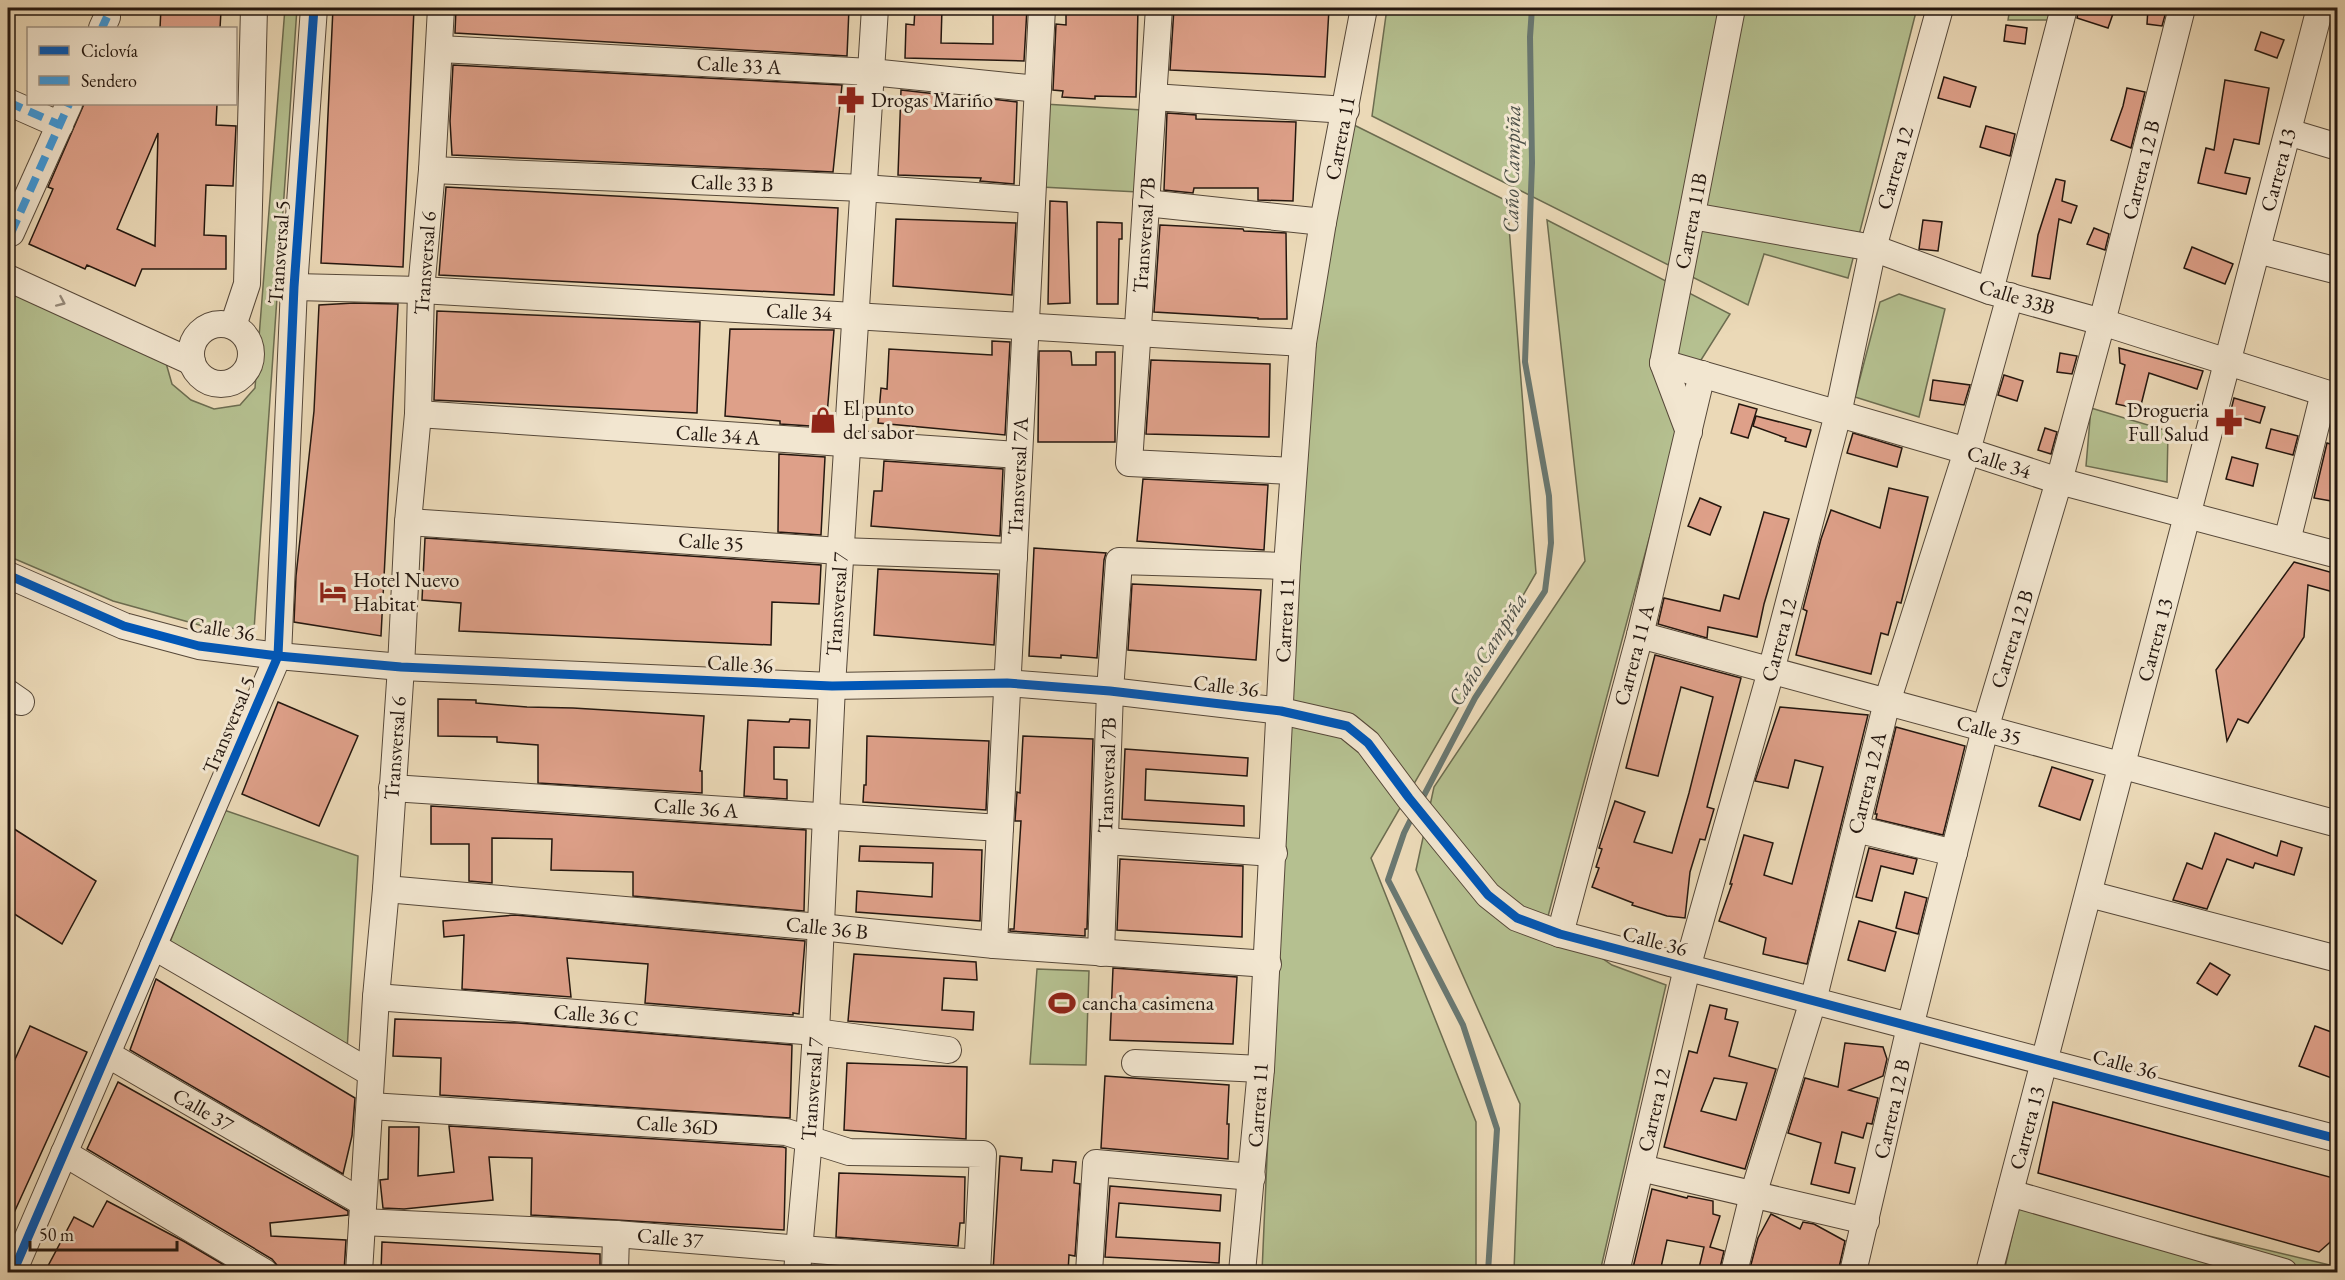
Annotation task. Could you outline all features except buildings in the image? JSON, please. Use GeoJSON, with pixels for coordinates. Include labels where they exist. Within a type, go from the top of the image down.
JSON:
{"type":"FeatureCollection","features":[{"type":"Feature","properties":{"kind":"street"},"geometry":{"type":"LineString","coordinates":[[233,326],[247,284],[254,8]]}},
{"type":"Feature","properties":{"kind":"street","name":"Transversal 5"},"geometry":{"type":"LineString","coordinates":[[22,1269],[64,1153],[278,656],[294,287],[314,8]]}},
{"type":"Feature","properties":{"kind":"street","name":"Transversal 6"},"geometry":{"type":"LineString","coordinates":[[359,1272],[376,997],[386,889],[401,667],[408,522],[418,414],[421,290],[432,170],[441,8]]}},
{"type":"Feature","properties":{"kind":"street","name":"Transversal 7"},"geometry":{"type":"LineString","coordinates":[[798,1261],[816,1032],[832,686],[875,8]]}},
{"type":"Feature","properties":{"kind":"street","name":"Transversal 7A"},"geometry":{"type":"LineString","coordinates":[[994,945],[1042,8]]}},
{"type":"Feature","properties":{"kind":"street","name":"Transversal 7B"},"geometry":{"type":"LineString","coordinates":[[1159,8],[1129,462],[1293,471]]}},
{"type":"Feature","properties":{"kind":"street","name":"Carrera 11"},"geometry":{"type":"LineString","coordinates":[[1242,1272],[1252,1177],[1268,964],[1287,566],[1303,343],[1323,222],[1364,8]]}},
{"type":"Feature","properties":{"kind":"street","name":"Carrera 11B"},"geometry":{"type":"LineString","coordinates":[[1663,363],[1732,8]]}},
{"type":"Feature","properties":{"kind":"street","name":"Carrera 12"},"geometry":{"type":"LineString","coordinates":[[1616,1272],[1687,968],[1771,671],[1838,414],[1873,248],[1940,8]]}},
{"type":"Feature","properties":{"kind":"street","name":"Carrera 12 A"},"geometry":{"type":"LineString","coordinates":[[1734,1272],[1753,1195],[1813,1001],[1887,702],[1967,451],[2064,8]]}},
{"type":"Feature","properties":{"kind":"street","name":"Carrera 12 B"},"geometry":{"type":"LineString","coordinates":[[1853,1272],[1910,1027],[1985,729],[2059,481],[2182,8]]}},
{"type":"Feature","properties":{"kind":"street","name":"Carrera 13"},"geometry":{"type":"LineString","coordinates":[[1989,1272],[2320,8]]}},
{"type":"Feature","properties":{"kind":"street","name":"Calle 33 A"},"geometry":{"type":"LineString","coordinates":[[440,50],[871,72],[1038,89]]}},
{"type":"Feature","properties":{"kind":"street"},"geometry":{"type":"LineString","coordinates":[[1153,97],[1346,110]]}},
{"type":"Feature","properties":{"kind":"street"},"geometry":{"type":"LineString","coordinates":[[8,102],[64,114],[11,233]]}},
{"type":"Feature","properties":{"kind":"street"},"geometry":{"type":"LineString","coordinates":[[2288,132],[2337,147]]}},
{"type":"Feature","properties":{"kind":"street","name":"Calle 33 B"},"geometry":{"type":"LineString","coordinates":[[432,170],[863,188],[1032,200]]}},
{"type":"Feature","properties":{"kind":"street"},"geometry":{"type":"LineString","coordinates":[[1146,203],[1323,222]]}},
{"type":"Feature","properties":{"kind":"street","name":"Calle 33B"},"geometry":{"type":"LineString","coordinates":[[1692,216],[1873,248],[2000,293],[2102,322],[2331,395]]}},
{"type":"Feature","properties":{"kind":"street"},"geometry":{"type":"LineString","coordinates":[[2257,250],[2337,271]]}},
{"type":"Feature","properties":{"kind":"street"},"geometry":{"type":"LineString","coordinates":[[8,278],[192,362]]}},
{"type":"Feature","properties":{"kind":"street","name":"Calle 34"},"geometry":{"type":"LineString","coordinates":[[294,287],[421,290],[1138,331],[1303,343]]}},
{"type":"Feature","properties":{"kind":"street"},"geometry":{"type":"LineString","coordinates":[[214,324],[233,326],[247,338],[251,347],[250,366],[245,374],[228,384],[219,385],[201,378],[192,362],[190,352],[193,342],[205,328],[214,324]]}},
{"type":"Feature","properties":{"kind":"street"},"geometry":{"type":"LineString","coordinates":[[1663,363],[1689,432]]}},
{"type":"Feature","properties":{"kind":"street","name":"Calle 34"},"geometry":{"type":"LineString","coordinates":[[1663,363],[1967,451],[2059,481],[2337,555]]}},
{"type":"Feature","properties":{"kind":"street","name":"Carrera 11 A"},"geometry":{"type":"LineString","coordinates":[[1560,934],[1640,635],[1702,374]]}},
{"type":"Feature","properties":{"kind":"street"},"geometry":{"type":"LineString","coordinates":[[2287,541],[2331,395]]}},
{"type":"Feature","properties":{"kind":"street","name":"Calle 34 A"},"geometry":{"type":"LineString","coordinates":[[418,414],[1019,455]]}},
{"type":"Feature","properties":{"kind":"street","name":"Calle 35"},"geometry":{"type":"LineString","coordinates":[[408,522],[840,551],[1014,557]]}},
{"type":"Feature","properties":{"kind":"street","name":"Transversal 7B"},"geometry":{"type":"LineString","coordinates":[[1101,953],[1110,691],[1119,561],[1287,566]]}},
{"type":"Feature","properties":{"kind":"street","name":"Calle 36"},"geometry":{"type":"LineString","coordinates":[[8,575],[124,626],[199,646],[278,656],[401,667],[832,686],[1007,683],[1110,691],[1281,711],[1347,726],[1368,743],[1409,798],[1488,895],[1517,918],[1560,934],[2337,1139]]}},
{"type":"Feature","properties":{"kind":"street","name":"Calle 35"},"geometry":{"type":"LineString","coordinates":[[1640,635],[2337,824]]}},
{"type":"Feature","properties":{"kind":"street","name":"Calle 36 A"},"geometry":{"type":"LineString","coordinates":[[392,788],[1000,828]]}},
{"type":"Feature","properties":{"kind":"street"},"geometry":{"type":"LineString","coordinates":[[1856,829],[1954,853]]}},
{"type":"Feature","properties":{"kind":"street"},"geometry":{"type":"LineString","coordinates":[[1105,841],[1274,853]]}},
{"type":"Feature","properties":{"kind":"street","name":"Calle 36 B"},"geometry":{"type":"LineString","coordinates":[[386,889],[820,927],[994,945],[1268,964]]}},
{"type":"Feature","properties":{"kind":"street"},"geometry":{"type":"LineString","coordinates":[[2089,894],[2337,959]]}},
{"type":"Feature","properties":{"kind":"street"},"geometry":{"type":"LineString","coordinates":[[153,946],[371,1073]]}},
{"type":"Feature","properties":{"kind":"street","name":"Calle 36 C"},"geometry":{"type":"LineString","coordinates":[[376,997],[816,1032],[948,1050]]}},
{"type":"Feature","properties":{"kind":"street","name":"Calle 37"},"geometry":{"type":"LineString","coordinates":[[107,1054],[362,1212],[616,1234],[798,1261],[977,1268]]}},
{"type":"Feature","properties":{"kind":"street"},"geometry":{"type":"LineString","coordinates":[[1135,1063],[1261,1069]]}},
{"type":"Feature","properties":{"kind":"street","name":"Calle 36D"},"geometry":{"type":"LineString","coordinates":[[370,1106],[786,1132],[849,1152],[982,1154],[977,1268]]}},
{"type":"Feature","properties":{"kind":"street"},"geometry":{"type":"LineString","coordinates":[[64,1153],[264,1272]]}},
{"type":"Feature","properties":{"kind":"street"},"geometry":{"type":"LineString","coordinates":[[1089,1272],[1096,1163],[1252,1177]]}},
{"type":"Feature","properties":{"kind":"street"},"geometry":{"type":"LineString","coordinates":[[1641,1168],[1866,1221]]}},
{"type":"Feature","properties":{"kind":"street"},"geometry":{"type":"LineString","coordinates":[[2010,1192],[2284,1272]]}},
{"type":"Feature","properties":{"kind":"street"},"geometry":{"type":"LineString","coordinates":[[615,1272],[616,1234]]}},
{"type":"Feature","properties":{"kind":"green space"},"geometry":{"type":"Polygon","coordinates":[[[285,8],[297,8],[254,630],[203,626],[113,601],[8,556],[8,290],[166,363],[172,384],[191,400],[214,409],[240,405],[255,388],[285,8]]]}},
{"type":"Feature","properties":{"kind":"green space"},"geometry":{"type":"Polygon","coordinates":[[[1387,8],[1917,8],[1848,278],[1764,254],[1748,305],[1372,116],[1387,8]]]}},
{"type":"Feature","properties":{"kind":"green space"},"geometry":{"type":"Polygon","coordinates":[[[2010,8],[2054,8],[2051,20],[2008,20],[2010,8]]]}},
{"type":"Feature","properties":{"kind":"green space"},"geometry":{"type":"Polygon","coordinates":[[[1044,104],[1142,110],[1138,192],[1041,187],[1044,104]]]}},
{"type":"Feature","properties":{"kind":"green space"},"geometry":{"type":"Polygon","coordinates":[[[1348,122],[1507,201],[1536,573],[1371,858],[1476,1122],[1476,1272],[1262,1272],[1302,358],[1348,122]]]}},
{"type":"Feature","properties":{"kind":"green space"},"geometry":{"type":"Polygon","coordinates":[[[1547,220],[1730,314],[1694,371],[1547,920],[1612,965],[1666,985],[1600,1272],[1514,1272],[1520,1104],[1416,870],[1434,787],[1585,561],[1547,220]]]}},
{"type":"Feature","properties":{"kind":"green space"},"geometry":{"type":"Polygon","coordinates":[[[1899,294],[1945,309],[1919,417],[1855,397],[1880,302],[1899,294]]]}},
{"type":"Feature","properties":{"kind":"green space"},"geometry":{"type":"Polygon","coordinates":[[[2091,408],[2168,431],[2167,482],[2086,466],[2091,408]]]}},
{"type":"Feature","properties":{"kind":"green space"},"geometry":{"type":"Polygon","coordinates":[[[224,810],[358,856],[347,1051],[170,942],[224,810]]]}},
{"type":"Feature","properties":{"kind":"green space","name":"cancha casimena"},"geometry":{"type":"Polygon","coordinates":[[[1037,969],[1089,971],[1086,1065],[1030,1064],[1037,969]]]}},
{"type":"Feature","properties":{"kind":"green space"},"geometry":{"type":"Polygon","coordinates":[[[2022,1191],[2338,1267],[2333,1272],[2004,1272],[2022,1191]]]}},
{"type":"Feature","properties":{"kind":"waterway","name":"Caño Campiña"},"geometry":{"type":"LineString","coordinates":[[1421,801],[1475,698],[1545,591],[1551,543],[1549,496],[1525,362],[1532,163],[1530,37],[1532,8]]}},
{"type":"Feature","properties":{"kind":"waterway","name":"Caño Campiña"},"geometry":{"type":"LineString","coordinates":[[1413,815],[1404,833],[1388,880],[1463,1025],[1497,1129],[1488,1272]]}},
{"type":"Feature","properties":{"kind":"marked path"},"geometry":{"type":"LineString","coordinates":[[102,27],[107,17]]}},
{"type":"Feature","properties":{"kind":"marked path"},"geometry":{"type":"LineString","coordinates":[[8,102],[60,125]]}},
{"type":"Feature","properties":{"kind":"marked path"},"geometry":{"type":"LineString","coordinates":[[11,233],[69,105]]}},
{"type":"Feature","properties":{"kind":"cycle path"},"geometry":{"type":"LineString","coordinates":[[13,1272],[278,656],[294,287],[314,8]]}},
{"type":"Feature","properties":{"kind":"cycle path"},"geometry":{"type":"LineString","coordinates":[[8,575],[124,626],[199,646],[278,656],[401,667],[832,686],[1007,683],[1110,691],[1281,711],[1347,726],[1368,743],[1409,798],[1488,895],[1517,918],[1560,934],[2338,1139]]}},
{"type":"Feature","properties":{"kind":"place","name":"Drogas Mariño"},"geometry":{"type":"Point","coordinates":[851,100]}},
{"type":"Feature","properties":{"kind":"place","name":"El punto del sabor"},"geometry":{"type":"Point","coordinates":[823,420]}},
{"type":"Feature","properties":{"kind":"place","name":"Drogueria Full Salud"},"geometry":{"type":"Point","coordinates":[2229,422]}},
{"type":"Feature","properties":{"kind":"place","name":"Hotel Nuevo Habitat"},"geometry":{"type":"Point","coordinates":[333,592]}},
{"type":"Feature","properties":{"kind":"place","name":"cancha casimena"},"geometry":{"type":"Point","coordinates":[1062,1003]}}]}
